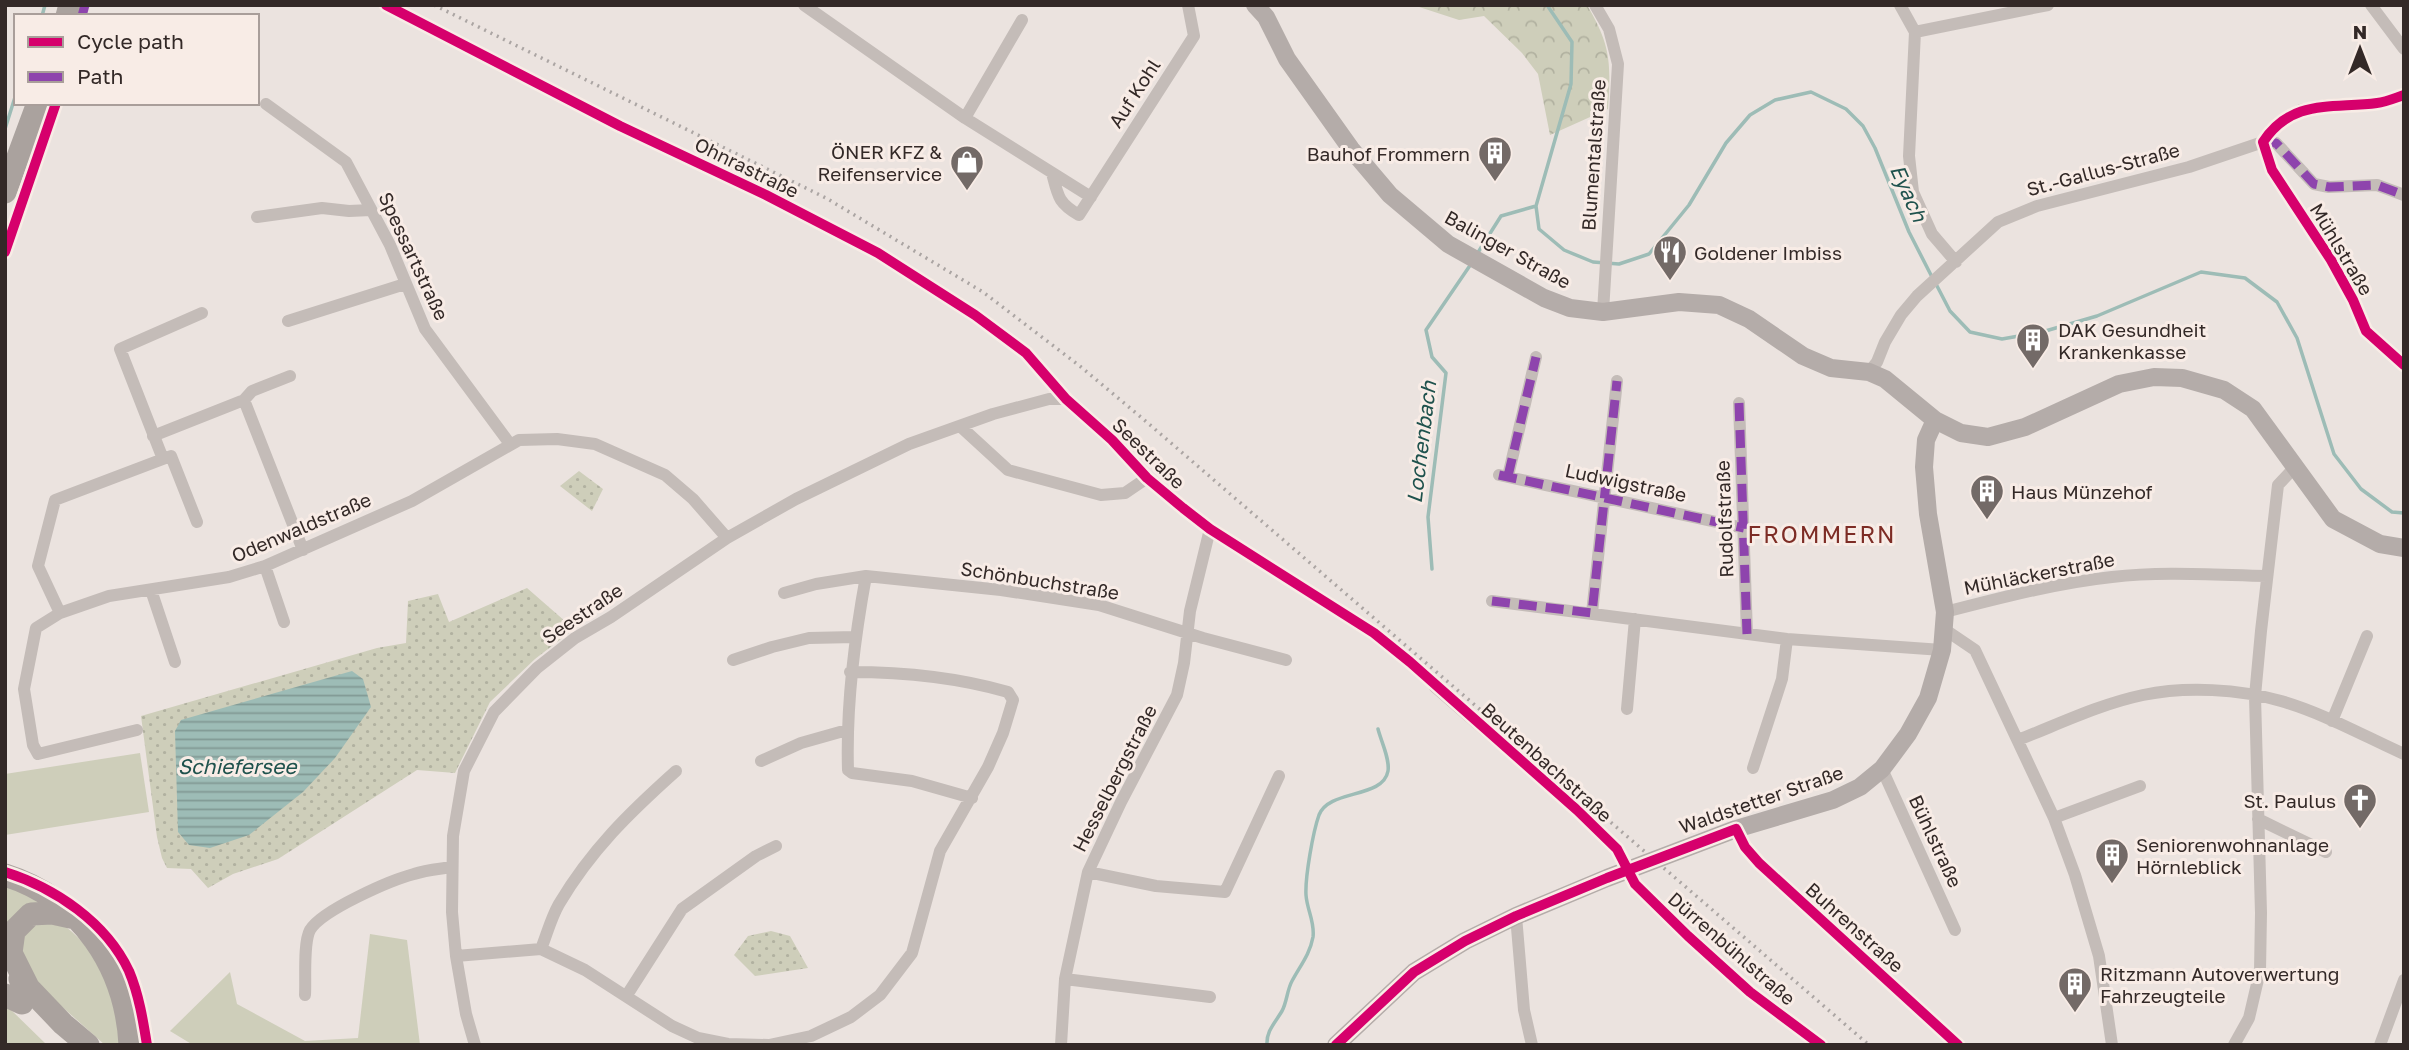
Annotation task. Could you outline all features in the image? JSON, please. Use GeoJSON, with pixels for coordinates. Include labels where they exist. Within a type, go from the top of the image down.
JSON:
{"type":"FeatureCollection","features":[{"type":"Feature","properties":{"kind":"highway"},"geometry":{"type":"LineString","coordinates":[[5,192],[37,105]]}},
{"type":"Feature","properties":{"kind":"highway"},"geometry":{"type":"LineString","coordinates":[[5,874],[23,880],[54,898],[79,919],[94,937],[119,984],[130,1045]]}},
{"type":"Feature","properties":{"kind":"highway"},"geometry":{"type":"LineString","coordinates":[[19,996],[11,953],[14,931],[31,914],[52,913],[79,919]]}},
{"type":"Feature","properties":{"kind":"highway"},"geometry":{"type":"LineString","coordinates":[[5,962],[19,996],[64,1045]]}},
{"type":"Feature","properties":{"kind":"highway"},"geometry":{"type":"LineString","coordinates":[[5,984],[88,1045]]}},
{"type":"Feature","properties":{"kind":"main road","name":"Balinger Straße"},"geometry":{"type":"LineString","coordinates":[[1255,5],[1266,18],[1287,59],[1351,149],[1391,195],[1448,244],[1544,298],[1570,308],[1679,302],[1719,305],[1749,318],[1803,356],[1831,368],[1869,372],[1893,384],[1935,421],[1961,433],[1988,437],[2025,427],[2119,384],[2154,377],[2182,378],[2224,390],[2253,409],[2333,519],[2380,544],[2404,548]]}},
{"type":"Feature","properties":{"kind":"main road","name":"Waldstetter Straße"},"geometry":{"type":"LineString","coordinates":[[1336,1045],[1414,972],[1465,941],[1516,916],[1628,870],[1736,829],[1833,800],[1860,787],[1882,769],[1908,734],[1928,698],[1942,650],[1944,620],[1928,514],[1924,467],[1926,440],[1935,421]]}},
{"type":"Feature","properties":{"kind":"street","name":"Ohnrastraße"},"geometry":{"type":"LineString","coordinates":[[386,5],[620,126],[766,195],[878,253],[975,315],[1026,354],[1066,399]]}},
{"type":"Feature","properties":{"kind":"street"},"geometry":{"type":"LineString","coordinates":[[804,5],[965,118],[1091,197],[1079,215],[1058,198],[1052,173]]}},
{"type":"Feature","properties":{"kind":"street","name":"Auf Kohl"},"geometry":{"type":"LineString","coordinates":[[1091,197],[1194,36],[1188,5]]}},
{"type":"Feature","properties":{"kind":"street","name":"Blumentalstraße"},"geometry":{"type":"LineString","coordinates":[[1595,5],[1609,29],[1618,64],[1603,306]]}},
{"type":"Feature","properties":{"kind":"street"},"geometry":{"type":"LineString","coordinates":[[1900,5],[1915,32],[1909,156],[1913,192],[1933,234],[1953,265]]}},
{"type":"Feature","properties":{"kind":"street"},"geometry":{"type":"LineString","coordinates":[[1915,32],[2048,5]]}},
{"type":"Feature","properties":{"kind":"street"},"geometry":{"type":"LineString","coordinates":[[2371,5],[2404,48]]}},
{"type":"Feature","properties":{"kind":"street"},"geometry":{"type":"LineString","coordinates":[[965,118],[1022,20]]}},
{"type":"Feature","properties":{"kind":"street","name":"St.-Gallus-Straße"},"geometry":{"type":"LineString","coordinates":[[1869,372],[1877,362],[1901,314],[1998,222],[2024,211],[2189,167],[2263,142],[2271,130],[2301,110],[2329,105],[2379,103],[2404,95]]}},
{"type":"Feature","properties":{"kind":"street","name":"Spessartstraße"},"geometry":{"type":"LineString","coordinates":[[266,104],[346,162],[390,245],[425,330],[510,444]]}},
{"type":"Feature","properties":{"kind":"street"},"geometry":{"type":"LineString","coordinates":[[2263,142],[2276,143],[2314,184],[2329,187],[2377,185],[2404,195]]}},
{"type":"Feature","properties":{"kind":"street","name":"Mühlstraße"},"geometry":{"type":"LineString","coordinates":[[2263,142],[2277,179],[2331,260],[2366,331],[2404,365]]}},
{"type":"Feature","properties":{"kind":"street"},"geometry":{"type":"LineString","coordinates":[[257,217],[322,208],[371,210]]}},
{"type":"Feature","properties":{"kind":"street"},"geometry":{"type":"LineString","coordinates":[[288,321],[405,284]]}},
{"type":"Feature","properties":{"kind":"street"},"geometry":{"type":"LineString","coordinates":[[163,459],[120,349],[202,313]]}},
{"type":"Feature","properties":{"kind":"street","name":"Ludwigstraße"},"geometry":{"type":"LineString","coordinates":[[1536,357],[1504,475],[1744,528]]}},
{"type":"Feature","properties":{"kind":"street"},"geometry":{"type":"LineString","coordinates":[[153,436],[244,400],[252,391],[290,376]]}},
{"type":"Feature","properties":{"kind":"street"},"geometry":{"type":"LineString","coordinates":[[1592,613],[1617,381]]}},
{"type":"Feature","properties":{"kind":"street","name":"Seestraße"},"geometry":{"type":"LineString","coordinates":[[475,1045],[466,1014],[452,912],[453,836],[464,771],[494,712],[537,668],[575,638],[611,617],[727,538],[835,479],[909,444],[993,414],[1049,399],[1066,399],[1112,440],[1147,478],[1210,529]]}},
{"type":"Feature","properties":{"kind":"street"},"geometry":{"type":"LineString","coordinates":[[244,400],[303,550]]}},
{"type":"Feature","properties":{"kind":"street","name":"Rudolfstraße"},"geometry":{"type":"LineString","coordinates":[[1739,403],[1747,634]]}},
{"type":"Feature","properties":{"kind":"street"},"geometry":{"type":"LineString","coordinates":[[960,426],[1008,470],[1101,495],[1125,493],[1147,478]]}},
{"type":"Feature","properties":{"kind":"street","name":"Odenwaldstraße"},"geometry":{"type":"LineString","coordinates":[[137,730],[38,754],[33,745],[25,708],[24,689],[36,628],[60,612],[108,596],[229,577],[265,566],[412,501],[519,440],[557,439],[595,444],[665,475],[693,499],[727,538]]}},
{"type":"Feature","properties":{"kind":"street"},"geometry":{"type":"LineString","coordinates":[[60,612],[37,566],[55,500],[171,456],[197,522]]}},
{"type":"Feature","properties":{"kind":"street"},"geometry":{"type":"LineString","coordinates":[[2234,1045],[2249,1018],[2260,971],[2255,696],[2278,485],[2295,467]]}},
{"type":"Feature","properties":{"kind":"street"},"geometry":{"type":"LineString","coordinates":[[1210,529],[1374,633]]}},
{"type":"Feature","properties":{"kind":"street","name":"Hesselbergstraße"},"geometry":{"type":"LineString","coordinates":[[1061,1045],[1065,979],[1088,872],[1177,695],[1190,611],[1210,529]]}},
{"type":"Feature","properties":{"kind":"street"},"geometry":{"type":"LineString","coordinates":[[265,566],[284,622]]}},
{"type":"Feature","properties":{"kind":"street"},"geometry":{"type":"LineString","coordinates":[[866,576],[850,672],[848,770],[852,774],[912,781],[972,798]]}},
{"type":"Feature","properties":{"kind":"street","name":"Schönbuchstraße"},"geometry":{"type":"LineString","coordinates":[[784,593],[816,584],[866,576],[1001,590],[1099,605],[1203,638],[1286,660]]}},
{"type":"Feature","properties":{"kind":"street","name":"Mühläckerstraße"},"geometry":{"type":"LineString","coordinates":[[1944,620],[2066,584],[2115,576],[2267,576]]}},
{"type":"Feature","properties":{"kind":"street"},"geometry":{"type":"LineString","coordinates":[[151,590],[175,662]]}},
{"type":"Feature","properties":{"kind":"street"},"geometry":{"type":"LineString","coordinates":[[1492,601],[1787,639],[1942,650]]}},
{"type":"Feature","properties":{"kind":"street"},"geometry":{"type":"LineString","coordinates":[[1627,709],[1635,619]]}},
{"type":"Feature","properties":{"kind":"street"},"geometry":{"type":"LineString","coordinates":[[1944,620],[1975,650],[2054,818],[2075,875],[2099,956],[2112,1045]]}},
{"type":"Feature","properties":{"kind":"street"},"geometry":{"type":"LineString","coordinates":[[2332,721],[2367,636]]}},
{"type":"Feature","properties":{"kind":"street"},"geometry":{"type":"LineString","coordinates":[[733,660],[809,638],[855,637]]}},
{"type":"Feature","properties":{"kind":"street"},"geometry":{"type":"LineString","coordinates":[[1753,768],[1782,679],[1787,639]]}},
{"type":"Feature","properties":{"kind":"street"},"geometry":{"type":"LineString","coordinates":[[456,956],[541,949],[585,970],[672,1026],[698,1038],[728,1044],[769,1045],[811,1036],[851,1017],[880,995],[912,953],[940,851],[972,798],[1003,733],[1013,700],[1008,692],[942,677],[897,672],[850,672]]}},
{"type":"Feature","properties":{"kind":"street","name":"Beutenbachstraße"},"geometry":{"type":"LineString","coordinates":[[1435,687],[1577,810],[1617,849],[1628,870]]}},
{"type":"Feature","properties":{"kind":"street"},"geometry":{"type":"LineString","coordinates":[[2018,740],[2115,702],[2143,695],[2171,690],[2215,691],[2282,701],[2404,754]]}},
{"type":"Feature","properties":{"kind":"street"},"geometry":{"type":"LineString","coordinates":[[761,761],[801,743],[847,730]]}},
{"type":"Feature","properties":{"kind":"street","name":"Bühlstraße"},"geometry":{"type":"LineString","coordinates":[[1882,769],[1955,930]]}},
{"type":"Feature","properties":{"kind":"street"},"geometry":{"type":"LineString","coordinates":[[541,949],[558,906],[588,860],[625,817],[676,771]]}},
{"type":"Feature","properties":{"kind":"street"},"geometry":{"type":"LineString","coordinates":[[1088,872],[1156,886],[1225,892],[1279,776]]}},
{"type":"Feature","properties":{"kind":"street"},"geometry":{"type":"LineString","coordinates":[[2054,818],[2140,786]]}},
{"type":"Feature","properties":{"kind":"street"},"geometry":{"type":"LineString","coordinates":[[2258,819],[2326,852]]}},
{"type":"Feature","properties":{"kind":"street","name":"Buhrenstraße"},"geometry":{"type":"LineString","coordinates":[[1736,829],[1745,847],[1759,863],[1958,1045]]}},
{"type":"Feature","properties":{"kind":"street"},"geometry":{"type":"LineString","coordinates":[[627,995],[682,909],[757,856],[776,846]]}},
{"type":"Feature","properties":{"kind":"street"},"geometry":{"type":"LineString","coordinates":[[305,995],[307,940],[310,929],[343,904],[414,874],[452,867]]}},
{"type":"Feature","properties":{"kind":"street","name":"Dürrenbühlstraße"},"geometry":{"type":"LineString","coordinates":[[1628,870],[1635,884],[1688,936],[1750,992],[1821,1045]]}},
{"type":"Feature","properties":{"kind":"street"},"geometry":{"type":"LineString","coordinates":[[1516,916],[1524,1010],[1532,1045]]}},
{"type":"Feature","properties":{"kind":"street"},"geometry":{"type":"LineString","coordinates":[[1065,979],[1210,997]]}},
{"type":"Feature","properties":{"kind":"street"},"geometry":{"type":"LineString","coordinates":[[2380,1045],[2404,980]]}},
{"type":"Feature","properties":{"kind":"green space"},"geometry":{"type":"Polygon","coordinates":[[[1413,5],[1587,5],[1601,32],[1608,55],[1608,109],[1550,135],[1538,74],[1522,53],[1484,16],[1459,20],[1413,5]]]}},
{"type":"Feature","properties":{"kind":"green space"},"geometry":{"type":"Polygon","coordinates":[[[579,471],[603,489],[592,511],[560,486],[579,471]]]}},
{"type":"Feature","properties":{"kind":"green space"},"geometry":{"type":"Polygon","coordinates":[[[527,588],[574,629],[535,659],[490,702],[455,773],[417,770],[278,859],[233,874],[208,888],[191,869],[167,868],[157,837],[141,716],[377,648],[406,643],[408,601],[438,594],[449,622],[527,588]]]}},
{"type":"Feature","properties":{"kind":"green space"},"geometry":{"type":"Polygon","coordinates":[[[140,753],[149,812],[5,835],[5,774],[140,753]]]}},
{"type":"Feature","properties":{"kind":"green space"},"geometry":{"type":"Polygon","coordinates":[[[5,883],[54,906],[5,951],[5,883]]]}},
{"type":"Feature","properties":{"kind":"green space"},"geometry":{"type":"Polygon","coordinates":[[[59,922],[87,947],[104,976],[124,1045],[105,1045],[29,974],[18,943],[30,926],[59,922]]]}},
{"type":"Feature","properties":{"kind":"green space"},"geometry":{"type":"Polygon","coordinates":[[[771,931],[790,936],[808,968],[755,976],[734,955],[748,936],[771,931]]]}},
{"type":"Feature","properties":{"kind":"green space"},"geometry":{"type":"Polygon","coordinates":[[[370,934],[407,940],[420,1045],[193,1045],[170,1031],[230,972],[237,1004],[305,1041],[358,1038],[370,934]]]}},
{"type":"Feature","properties":{"kind":"green space"},"geometry":{"type":"Polygon","coordinates":[[[6,1005],[47,1045],[5,1045],[6,1005]]]}},
{"type":"Feature","properties":{"kind":"water","name":"Schiefersee"},"geometry":{"type":"Polygon","coordinates":[[[352,671],[363,679],[371,707],[335,758],[303,792],[249,835],[210,848],[189,845],[178,832],[175,731],[181,720],[352,671]]]}},
{"type":"Feature","properties":{"kind":"waterway"},"geometry":{"type":"LineString","coordinates":[[43,14],[45,5]]}},
{"type":"Feature","properties":{"kind":"waterway","name":"Eyach"},"geometry":{"type":"LineString","coordinates":[[1547,5],[1572,42],[1571,84],[1536,206],[1539,229],[1564,250],[1593,262],[1619,264],[1649,254],[1689,205],[1726,143],[1750,115],[1775,100],[1811,92],[1846,109],[1863,126],[1875,148],[1909,232],[1932,277]]}},
{"type":"Feature","properties":{"kind":"waterway"},"geometry":{"type":"LineString","coordinates":[[5,129],[14,100]]}},
{"type":"Feature","properties":{"kind":"waterway","name":"Lochenbach"},"geometry":{"type":"LineString","coordinates":[[1477,254],[1501,216],[1536,206]]}},
{"type":"Feature","properties":{"kind":"waterway","name":"Lochenbach"},"geometry":{"type":"LineString","coordinates":[[1432,569],[1428,517],[1446,373],[1432,357],[1426,330],[1471,264]]}},
{"type":"Feature","properties":{"kind":"waterway","name":"Eyach"},"geometry":{"type":"LineString","coordinates":[[1936,284],[1950,311],[1970,332],[2002,339],[2042,332],[2097,316],[2201,272],[2245,278],[2277,302],[2297,338],[2334,454],[2361,489],[2392,512],[2404,513]]}},
{"type":"Feature","properties":{"kind":"waterway","name":"Lochenbach"},"geometry":{"type":"LineString","coordinates":[[1267,1045],[1269,1031],[1284,1007],[1290,985],[1312,943],[1313,926],[1306,887],[1319,815],[1333,801],[1377,786],[1384,780],[1388,761],[1378,729]]}},
{"type":"Feature","properties":{"kind":"railway"},"geometry":{"type":"LineString","coordinates":[[434,5],[826,198],[983,292],[1142,418],[1869,1045]]}},
{"type":"Feature","properties":{"kind":"marked path"},"geometry":{"type":"LineString","coordinates":[[83,14],[85,5]]}},
{"type":"Feature","properties":{"kind":"marked path"},"geometry":{"type":"LineString","coordinates":[[2263,142],[2276,143],[2314,184],[2329,187],[2377,185],[2404,195]]}},
{"type":"Feature","properties":{"kind":"marked path"},"geometry":{"type":"LineString","coordinates":[[1508,476],[1536,357]]}},
{"type":"Feature","properties":{"kind":"marked path"},"geometry":{"type":"LineString","coordinates":[[1492,601],[1592,613],[1617,381]]}},
{"type":"Feature","properties":{"kind":"marked path"},"geometry":{"type":"LineString","coordinates":[[1739,403],[1747,634]]}},
{"type":"Feature","properties":{"kind":"marked path"},"geometry":{"type":"LineString","coordinates":[[1499,475],[1744,528]]}},
{"type":"Feature","properties":{"kind":"cycle path"},"geometry":{"type":"LineString","coordinates":[[386,5],[620,126],[766,195],[878,253],[975,315],[1026,353],[1066,399],[1112,440],[1147,478],[1183,508],[1210,529],[1374,633],[1410,662],[1577,810],[1617,849],[1635,884],[1688,936],[1750,992],[1821,1045]]}},
{"type":"Feature","properties":{"kind":"cycle path"},"geometry":{"type":"LineString","coordinates":[[2404,95],[2380,102],[2329,106],[2300,112],[2274,128],[2263,142],[2272,170],[2331,260],[2366,331],[2404,365]]}},
{"type":"Feature","properties":{"kind":"cycle path"},"geometry":{"type":"LineString","coordinates":[[5,252],[55,105]]}},
{"type":"Feature","properties":{"kind":"cycle path"},"geometry":{"type":"LineString","coordinates":[[1336,1045],[1414,972],[1465,941],[1516,916],[1607,878],[1736,829],[1745,847],[1759,863],[1958,1045]]}},
{"type":"Feature","properties":{"kind":"cycle path"},"geometry":{"type":"LineString","coordinates":[[5,872],[60,897],[93,922],[107,937],[129,971],[147,1045]]}},
{"type":"Feature","properties":{"kind":"place","name":"Bauhof Frommern"},"geometry":{"type":"Point","coordinates":[1495,183]}},
{"type":"Feature","properties":{"kind":"place","name":"ÖNER KFZ & Reifenservice"},"geometry":{"type":"Point","coordinates":[967,192]}},
{"type":"Feature","properties":{"kind":"place","name":"Goldener Imbiss"},"geometry":{"type":"Point","coordinates":[1670,282]}},
{"type":"Feature","properties":{"kind":"place","name":"DAK Gesundheit Krankenkasse"},"geometry":{"type":"Point","coordinates":[2033,370]}},
{"type":"Feature","properties":{"kind":"place","name":"Haus Münzehof"},"geometry":{"type":"Point","coordinates":[1987,521]}},
{"type":"Feature","properties":{"kind":"place","name":"St. Paulus"},"geometry":{"type":"Point","coordinates":[2360,830]}},
{"type":"Feature","properties":{"kind":"place","name":"Seniorenwohnanlage Hörnleblick"},"geometry":{"type":"Point","coordinates":[2112,885]}},
{"type":"Feature","properties":{"kind":"place","name":"Ritzmann Autoverwertung Fahrzeugteile"},"geometry":{"type":"Point","coordinates":[2075,1014]}},
{"type":"Feature","properties":{"kind":"district","name":"FROMMERN"},"geometry":{"type":"Point","coordinates":[1822,534]}}]}
